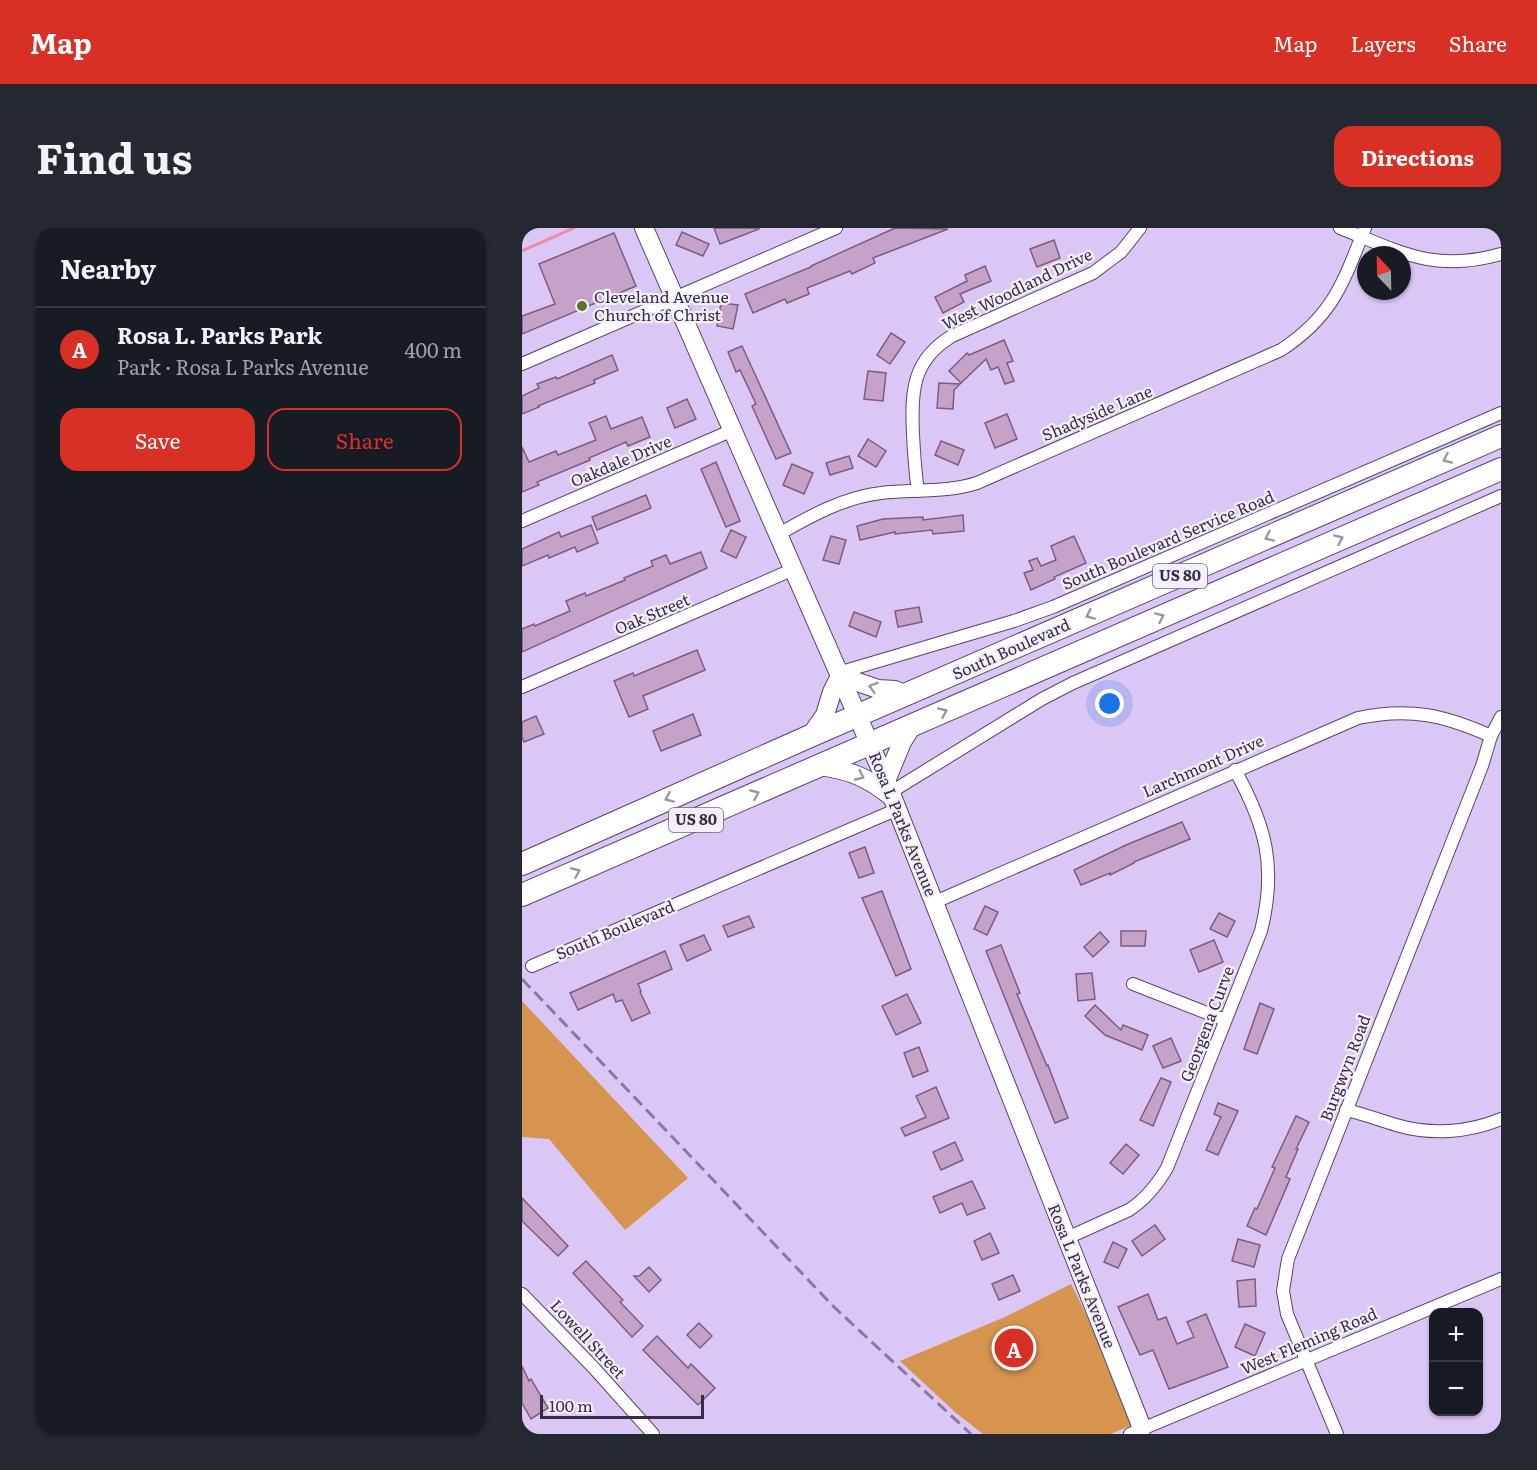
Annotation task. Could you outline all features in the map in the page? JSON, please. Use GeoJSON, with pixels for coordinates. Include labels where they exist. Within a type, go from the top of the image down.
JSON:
{"type":"FeatureCollection","features":[{"type":"Feature","properties":{"kind":"highway","name":"South Boulevard"},"geometry":{"type":"LineString","coordinates":[[522,864],[811,735],[1501,436]]}},
{"type":"Feature","properties":{"kind":"highway","name":"South Boulevard"},"geometry":{"type":"LineString","coordinates":[[522,895],[1501,468]]}},
{"type":"Feature","properties":{"kind":"street","name":"Rosa L Parks Avenue"},"geometry":{"type":"LineString","coordinates":[[644,228],[892,795],[1067,1238],[1136,1431]]}},
{"type":"Feature","properties":{"kind":"street"},"geometry":{"type":"LineString","coordinates":[[522,363],[836,228]]}},
{"type":"Feature","properties":{"kind":"street","name":"West Woodland Drive"},"geometry":{"type":"LineString","coordinates":[[918,491],[915,472],[912,394],[921,367],[934,350],[952,336],[1093,273],[1121,252],[1140,228]]}},
{"type":"Feature","properties":{"kind":"street"},"geometry":{"type":"LineString","coordinates":[[1340,228],[1363,232],[1407,255],[1437,262],[1466,262],[1501,254]]}},
{"type":"Feature","properties":{"kind":"street","name":"Shadyside Lane"},"geometry":{"type":"LineString","coordinates":[[779,534],[798,523],[855,499],[878,493],[943,490],[977,483],[1281,350],[1310,329],[1332,303],[1343,283],[1363,232]]}},
{"type":"Feature","properties":{"kind":"street","name":"South Boulevard Service Road"},"geometry":{"type":"LineString","coordinates":[[839,675],[1053,608],[1501,413]]}},
{"type":"Feature","properties":{"kind":"street","name":"Oakdale Drive"},"geometry":{"type":"LineString","coordinates":[[522,521],[733,430]]}},
{"type":"Feature","properties":{"kind":"street"},"geometry":{"type":"LineString","coordinates":[[892,795],[1042,699],[1072,683],[1501,496]]}},
{"type":"Feature","properties":{"kind":"street","name":"Oak Street"},"geometry":{"type":"LineString","coordinates":[[522,687],[794,569]]}},
{"type":"Feature","properties":{"kind":"street"},"geometry":{"type":"LineString","coordinates":[[811,735],[825,716],[839,675],[878,689],[895,690],[906,695]]}},
{"type":"Feature","properties":{"kind":"street","name":"Larchmont Drive"},"geometry":{"type":"LineString","coordinates":[[935,902],[1347,721],[1381,713],[1407,712],[1436,716],[1491,736]]}},
{"type":"Feature","properties":{"kind":"street","name":"Burgwyn Road"},"geometry":{"type":"LineString","coordinates":[[1337,1434],[1287,1314],[1283,1291],[1288,1258],[1482,766],[1491,736],[1501,717]]}},
{"type":"Feature","properties":{"kind":"street"},"geometry":{"type":"LineString","coordinates":[[892,795],[902,742],[912,726]]}},
{"type":"Feature","properties":{"kind":"street"},"geometry":{"type":"LineString","coordinates":[[821,766],[847,770],[862,776],[892,795]]}},
{"type":"Feature","properties":{"kind":"street","name":"Georgena Curve"},"geometry":{"type":"LineString","coordinates":[[1067,1238],[1130,1210],[1158,1184],[1171,1158],[1261,931],[1270,883],[1268,860],[1263,836],[1245,787],[1235,770]]}},
{"type":"Feature","properties":{"kind":"street","name":"South Boulevard"},"geometry":{"type":"LineString","coordinates":[[531,966],[892,795]]}},
{"type":"Feature","properties":{"kind":"street"},"geometry":{"type":"LineString","coordinates":[[1133,984],[1225,1020]]}},
{"type":"Feature","properties":{"kind":"street"},"geometry":{"type":"LineString","coordinates":[[1346,1110],[1367,1114],[1395,1125],[1437,1132],[1463,1130],[1501,1119]]}},
{"type":"Feature","properties":{"kind":"street","name":"West Fleming Road"},"geometry":{"type":"LineString","coordinates":[[1136,1431],[1501,1279]]}},
{"type":"Feature","properties":{"kind":"street","name":"Lowell Street"},"geometry":{"type":"LineString","coordinates":[[524,1298],[593,1367],[653,1434]]}},
{"type":"Feature","properties":{"kind":"shaded area"},"geometry":{"type":"Polygon","coordinates":[[[522,1001],[688,1178],[625,1230],[549,1139],[522,1137],[522,1001]]]}},
{"type":"Feature","properties":{"kind":"shaded area"},"geometry":{"type":"Polygon","coordinates":[[[1071,1284],[1134,1424],[1111,1434],[983,1434],[955,1412],[900,1361],[1005,1317],[1071,1284]]]}},
{"type":"Feature","properties":{"kind":"building"},"geometry":{"type":"Polygon","coordinates":[[[714,228],[759,228],[759,229],[720,244],[714,228]]]}},
{"type":"Feature","properties":{"kind":"building"},"geometry":{"type":"Polygon","coordinates":[[[895,228],[948,229],[873,258],[875,263],[852,274],[850,271],[807,288],[809,294],[787,303],[785,299],[753,313],[745,294],[811,267],[895,228]]]}},
{"type":"Feature","properties":{"kind":"building"},"geometry":{"type":"Polygon","coordinates":[[[682,232],[709,244],[703,256],[676,245],[682,232]]]}},
{"type":"Feature","properties":{"kind":"building"},"geometry":{"type":"Polygon","coordinates":[[[614,233],[636,286],[522,334],[522,316],[555,304],[539,264],[614,233]]]}},
{"type":"Feature","properties":{"kind":"building"},"geometry":{"type":"Polygon","coordinates":[[[1054,240],[1060,258],[1037,267],[1030,249],[1054,240]]]}},
{"type":"Feature","properties":{"kind":"building"},"geometry":{"type":"Polygon","coordinates":[[[985,266],[991,281],[960,294],[964,302],[943,313],[935,297],[967,281],[965,275],[985,266]]]}},
{"type":"Feature","properties":{"kind":"building"},"geometry":{"type":"Polygon","coordinates":[[[721,303],[738,305],[733,329],[717,326],[721,303]]]}},
{"type":"Feature","properties":{"kind":"building"},"geometry":{"type":"Polygon","coordinates":[[[891,333],[905,342],[890,364],[877,355],[891,333]]]}},
{"type":"Feature","properties":{"kind":"building"},"geometry":{"type":"Polygon","coordinates":[[[1004,340],[1013,361],[1007,363],[1014,381],[1005,384],[998,367],[991,370],[986,359],[961,383],[949,371],[967,353],[969,355],[1004,340]]]}},
{"type":"Feature","properties":{"kind":"building"},"geometry":{"type":"Polygon","coordinates":[[[742,346],[791,453],[776,459],[752,406],[756,404],[740,370],[736,372],[728,352],[742,346]]]}},
{"type":"Feature","properties":{"kind":"building"},"geometry":{"type":"Polygon","coordinates":[[[612,355],[618,370],[594,380],[595,383],[522,414],[522,396],[539,388],[537,384],[556,377],[557,379],[612,355]]]}},
{"type":"Feature","properties":{"kind":"building"},"geometry":{"type":"Polygon","coordinates":[[[868,371],[886,373],[883,401],[864,399],[868,371]]]}},
{"type":"Feature","properties":{"kind":"building"},"geometry":{"type":"Polygon","coordinates":[[[939,383],[960,384],[954,390],[953,409],[937,408],[939,383]]]}},
{"type":"Feature","properties":{"kind":"building"},"geometry":{"type":"Polygon","coordinates":[[[687,399],[696,419],[675,428],[667,408],[687,399]]]}},
{"type":"Feature","properties":{"kind":"building"},"geometry":{"type":"Polygon","coordinates":[[[1007,414],[1017,439],[995,448],[985,423],[1007,414]]]}},
{"type":"Feature","properties":{"kind":"building"},"geometry":{"type":"Polygon","coordinates":[[[606,416],[611,429],[642,417],[650,437],[628,446],[626,442],[537,482],[539,485],[522,492],[522,447],[529,462],[556,451],[558,455],[596,440],[589,423],[606,416]]]}},
{"type":"Feature","properties":{"kind":"building"},"geometry":{"type":"Polygon","coordinates":[[[868,439],[886,451],[876,467],[858,456],[868,439]]]}},
{"type":"Feature","properties":{"kind":"building"},"geometry":{"type":"Polygon","coordinates":[[[941,441],[964,450],[958,465],[935,455],[941,441]]]}},
{"type":"Feature","properties":{"kind":"building"},"geometry":{"type":"Polygon","coordinates":[[[849,456],[853,468],[830,475],[826,463],[849,456]]]}},
{"type":"Feature","properties":{"kind":"building"},"geometry":{"type":"Polygon","coordinates":[[[716,462],[740,521],[726,527],[701,469],[716,462]]]}},
{"type":"Feature","properties":{"kind":"building"},"geometry":{"type":"Polygon","coordinates":[[[792,464],[813,473],[804,494],[783,485],[792,464]]]}},
{"type":"Feature","properties":{"kind":"building"},"geometry":{"type":"Polygon","coordinates":[[[646,495],[651,508],[597,530],[592,517],[646,495]]]}},
{"type":"Feature","properties":{"kind":"building"},"geometry":{"type":"Polygon","coordinates":[[[963,515],[964,531],[933,534],[932,530],[895,534],[895,532],[860,540],[857,526],[883,519],[923,517],[923,520],[963,515]]]}},
{"type":"Feature","properties":{"kind":"building"},"geometry":{"type":"Polygon","coordinates":[[[591,525],[598,543],[577,552],[575,547],[549,558],[548,555],[522,566],[522,549],[559,532],[561,537],[591,525]]]}},
{"type":"Feature","properties":{"kind":"building"},"geometry":{"type":"Polygon","coordinates":[[[731,530],[746,537],[736,558],[721,551],[731,530]]]}},
{"type":"Feature","properties":{"kind":"building"},"geometry":{"type":"Polygon","coordinates":[[[831,536],[846,540],[839,564],[823,560],[831,536]]]}},
{"type":"Feature","properties":{"kind":"building"},"geometry":{"type":"Polygon","coordinates":[[[1074,536],[1086,563],[1031,590],[1024,573],[1033,570],[1029,561],[1037,558],[1041,566],[1056,560],[1051,546],[1074,536]]]}},
{"type":"Feature","properties":{"kind":"building"},"geometry":{"type":"Polygon","coordinates":[[[701,552],[707,568],[522,652],[522,629],[570,611],[566,601],[585,593],[586,596],[625,580],[624,578],[653,566],[651,561],[666,555],[670,564],[701,552]]]}},
{"type":"Feature","properties":{"kind":"building"},"geometry":{"type":"Polygon","coordinates":[[[919,607],[922,622],[898,627],[895,611],[919,607]]]}},
{"type":"Feature","properties":{"kind":"building"},"geometry":{"type":"Polygon","coordinates":[[[854,612],[881,622],[876,637],[849,626],[854,612]]]}},
{"type":"Feature","properties":{"kind":"building"},"geometry":{"type":"Polygon","coordinates":[[[697,650],[705,670],[643,696],[648,709],[629,717],[614,681],[633,673],[634,676],[697,650]]]}},
{"type":"Feature","properties":{"kind":"building"},"geometry":{"type":"Polygon","coordinates":[[[693,714],[701,735],[661,751],[653,731],[693,714]]]}},
{"type":"Feature","properties":{"kind":"building"},"geometry":{"type":"Polygon","coordinates":[[[536,716],[544,734],[524,742],[522,722],[536,716]]]}},
{"type":"Feature","properties":{"kind":"building"},"geometry":{"type":"Polygon","coordinates":[[[1182,822],[1190,839],[1134,862],[1110,875],[1110,873],[1081,885],[1074,870],[1182,822]]]}},
{"type":"Feature","properties":{"kind":"building"},"geometry":{"type":"Polygon","coordinates":[[[865,847],[874,873],[859,878],[849,853],[865,847]]]}},
{"type":"Feature","properties":{"kind":"building"},"geometry":{"type":"Polygon","coordinates":[[[882,891],[911,969],[896,976],[862,898],[882,891]]]}},
{"type":"Feature","properties":{"kind":"building"},"geometry":{"type":"Polygon","coordinates":[[[985,906],[998,912],[987,935],[974,929],[985,906]]]}},
{"type":"Feature","properties":{"kind":"building"},"geometry":{"type":"Polygon","coordinates":[[[1219,913],[1235,921],[1227,937],[1210,929],[1219,913]]]}},
{"type":"Feature","properties":{"kind":"building"},"geometry":{"type":"Polygon","coordinates":[[[749,916],[754,927],[728,937],[723,926],[749,916]]]}},
{"type":"Feature","properties":{"kind":"building"},"geometry":{"type":"Polygon","coordinates":[[[1121,931],[1146,931],[1145,946],[1121,946],[1121,931]]]}},
{"type":"Feature","properties":{"kind":"building"},"geometry":{"type":"Polygon","coordinates":[[[1100,932],[1109,942],[1093,957],[1084,947],[1100,932]]]}},
{"type":"Feature","properties":{"kind":"building"},"geometry":{"type":"Polygon","coordinates":[[[704,935],[711,950],[687,961],[680,945],[704,935]]]}},
{"type":"Feature","properties":{"kind":"building"},"geometry":{"type":"Polygon","coordinates":[[[1214,940],[1223,962],[1199,972],[1190,950],[1214,940]]]}},
{"type":"Feature","properties":{"kind":"building"},"geometry":{"type":"Polygon","coordinates":[[[1001,945],[1020,993],[1017,994],[1068,1118],[1055,1123],[986,951],[1001,945]]]}},
{"type":"Feature","properties":{"kind":"building"},"geometry":{"type":"Polygon","coordinates":[[[665,951],[672,969],[638,984],[650,1013],[632,1021],[622,1000],[616,1002],[613,994],[578,1010],[570,993],[665,951]]]}},
{"type":"Feature","properties":{"kind":"building"},"geometry":{"type":"Polygon","coordinates":[[[1092,973],[1095,999],[1078,1001],[1076,974],[1092,973]]]}},
{"type":"Feature","properties":{"kind":"building"},"geometry":{"type":"Polygon","coordinates":[[[907,994],[921,1023],[896,1035],[882,1006],[907,994]]]}},
{"type":"Feature","properties":{"kind":"building"},"geometry":{"type":"Polygon","coordinates":[[[1260,1003],[1274,1009],[1257,1054],[1244,1049],[1260,1003]]]}},
{"type":"Feature","properties":{"kind":"building"},"geometry":{"type":"Polygon","coordinates":[[[1095,1005],[1121,1030],[1123,1025],[1148,1035],[1142,1050],[1105,1035],[1085,1016],[1095,1005]]]}},
{"type":"Feature","properties":{"kind":"building"},"geometry":{"type":"Polygon","coordinates":[[[1171,1038],[1181,1061],[1163,1068],[1153,1046],[1171,1038]]]}},
{"type":"Feature","properties":{"kind":"building"},"geometry":{"type":"Polygon","coordinates":[[[919,1047],[928,1071],[913,1077],[904,1053],[919,1047]]]}},
{"type":"Feature","properties":{"kind":"building"},"geometry":{"type":"Polygon","coordinates":[[[1161,1078],[1171,1082],[1153,1126],[1140,1120],[1161,1078]]]}},
{"type":"Feature","properties":{"kind":"building"},"geometry":{"type":"Polygon","coordinates":[[[936,1087],[949,1118],[905,1136],[901,1128],[926,1117],[916,1096],[936,1087]]]}},
{"type":"Feature","properties":{"kind":"building"},"geometry":{"type":"Polygon","coordinates":[[[1218,1103],[1238,1111],[1218,1155],[1206,1150],[1221,1117],[1214,1114],[1218,1103]]]}},
{"type":"Feature","properties":{"kind":"building"},"geometry":{"type":"Polygon","coordinates":[[[1296,1116],[1309,1122],[1296,1149],[1298,1149],[1286,1177],[1290,1179],[1266,1235],[1247,1226],[1255,1208],[1257,1209],[1275,1168],[1272,1167],[1296,1116]]]}},
{"type":"Feature","properties":{"kind":"building"},"geometry":{"type":"Polygon","coordinates":[[[955,1142],[963,1160],[941,1170],[933,1152],[955,1142]]]}},
{"type":"Feature","properties":{"kind":"building"},"geometry":{"type":"Polygon","coordinates":[[[1126,1144],[1139,1155],[1123,1174],[1110,1163],[1126,1144]]]}},
{"type":"Feature","properties":{"kind":"building"},"geometry":{"type":"Polygon","coordinates":[[[972,1181],[985,1208],[967,1215],[962,1203],[940,1213],[933,1197],[972,1181]]]}},
{"type":"Feature","properties":{"kind":"building"},"geometry":{"type":"Polygon","coordinates":[[[522,1198],[568,1246],[558,1256],[522,1221],[522,1198]]]}},
{"type":"Feature","properties":{"kind":"building"},"geometry":{"type":"Polygon","coordinates":[[[1155,1225],[1165,1239],[1142,1256],[1132,1241],[1155,1225]]]}},
{"type":"Feature","properties":{"kind":"building"},"geometry":{"type":"Polygon","coordinates":[[[990,1233],[999,1253],[982,1260],[974,1241],[990,1233]]]}},
{"type":"Feature","properties":{"kind":"building"},"geometry":{"type":"Polygon","coordinates":[[[1238,1239],[1260,1245],[1254,1267],[1232,1261],[1238,1239]]]}},
{"type":"Feature","properties":{"kind":"building"},"geometry":{"type":"Polygon","coordinates":[[[1113,1242],[1127,1249],[1118,1268],[1104,1262],[1113,1242]]]}},
{"type":"Feature","properties":{"kind":"building"},"geometry":{"type":"Polygon","coordinates":[[[586,1261],[623,1300],[620,1302],[643,1326],[632,1337],[573,1273],[586,1261]]]}},
{"type":"Feature","properties":{"kind":"building"},"geometry":{"type":"Polygon","coordinates":[[[649,1267],[661,1280],[649,1292],[634,1276],[639,1276],[649,1267]]]}},
{"type":"Feature","properties":{"kind":"building"},"geometry":{"type":"Polygon","coordinates":[[[1013,1275],[1020,1291],[999,1300],[992,1284],[1013,1275]]]}},
{"type":"Feature","properties":{"kind":"building"},"geometry":{"type":"Polygon","coordinates":[[[1255,1279],[1256,1306],[1239,1307],[1237,1281],[1255,1279]]]}},
{"type":"Feature","properties":{"kind":"building"},"geometry":{"type":"Polygon","coordinates":[[[1148,1294],[1158,1320],[1166,1317],[1177,1344],[1194,1337],[1187,1322],[1206,1314],[1228,1367],[1169,1389],[1153,1350],[1140,1355],[1118,1307],[1148,1294]]]}},
{"type":"Feature","properties":{"kind":"building"},"geometry":{"type":"Polygon","coordinates":[[[699,1323],[712,1336],[700,1348],[687,1335],[699,1323]]]}},
{"type":"Feature","properties":{"kind":"building"},"geometry":{"type":"Polygon","coordinates":[[[1245,1324],[1265,1333],[1255,1356],[1235,1347],[1245,1324]]]}},
{"type":"Feature","properties":{"kind":"building"},"geometry":{"type":"Polygon","coordinates":[[[657,1336],[688,1368],[691,1364],[715,1388],[698,1405],[643,1350],[657,1336]]]}},
{"type":"Feature","properties":{"kind":"building"},"geometry":{"type":"Polygon","coordinates":[[[522,1366],[529,1381],[531,1379],[548,1408],[531,1419],[522,1403],[522,1366]]]}},
{"type":"Feature","properties":{"kind":"waterway"},"geometry":{"type":"LineString","coordinates":[[522,251],[574,228]]}},
{"type":"Feature","properties":{"kind":"railway"},"geometry":{"type":"LineString","coordinates":[[522,979],[834,1307],[971,1434]]}},
{"type":"Feature","properties":{"kind":"place","name":"Cleveland Avenue Church of Christ"},"geometry":{"type":"Point","coordinates":[582,306]}},
{"type":"Feature","properties":{"kind":"place","name":"Rosa L. Parks Park"},"geometry":{"type":"Point","coordinates":[1014,1348]}}]}
